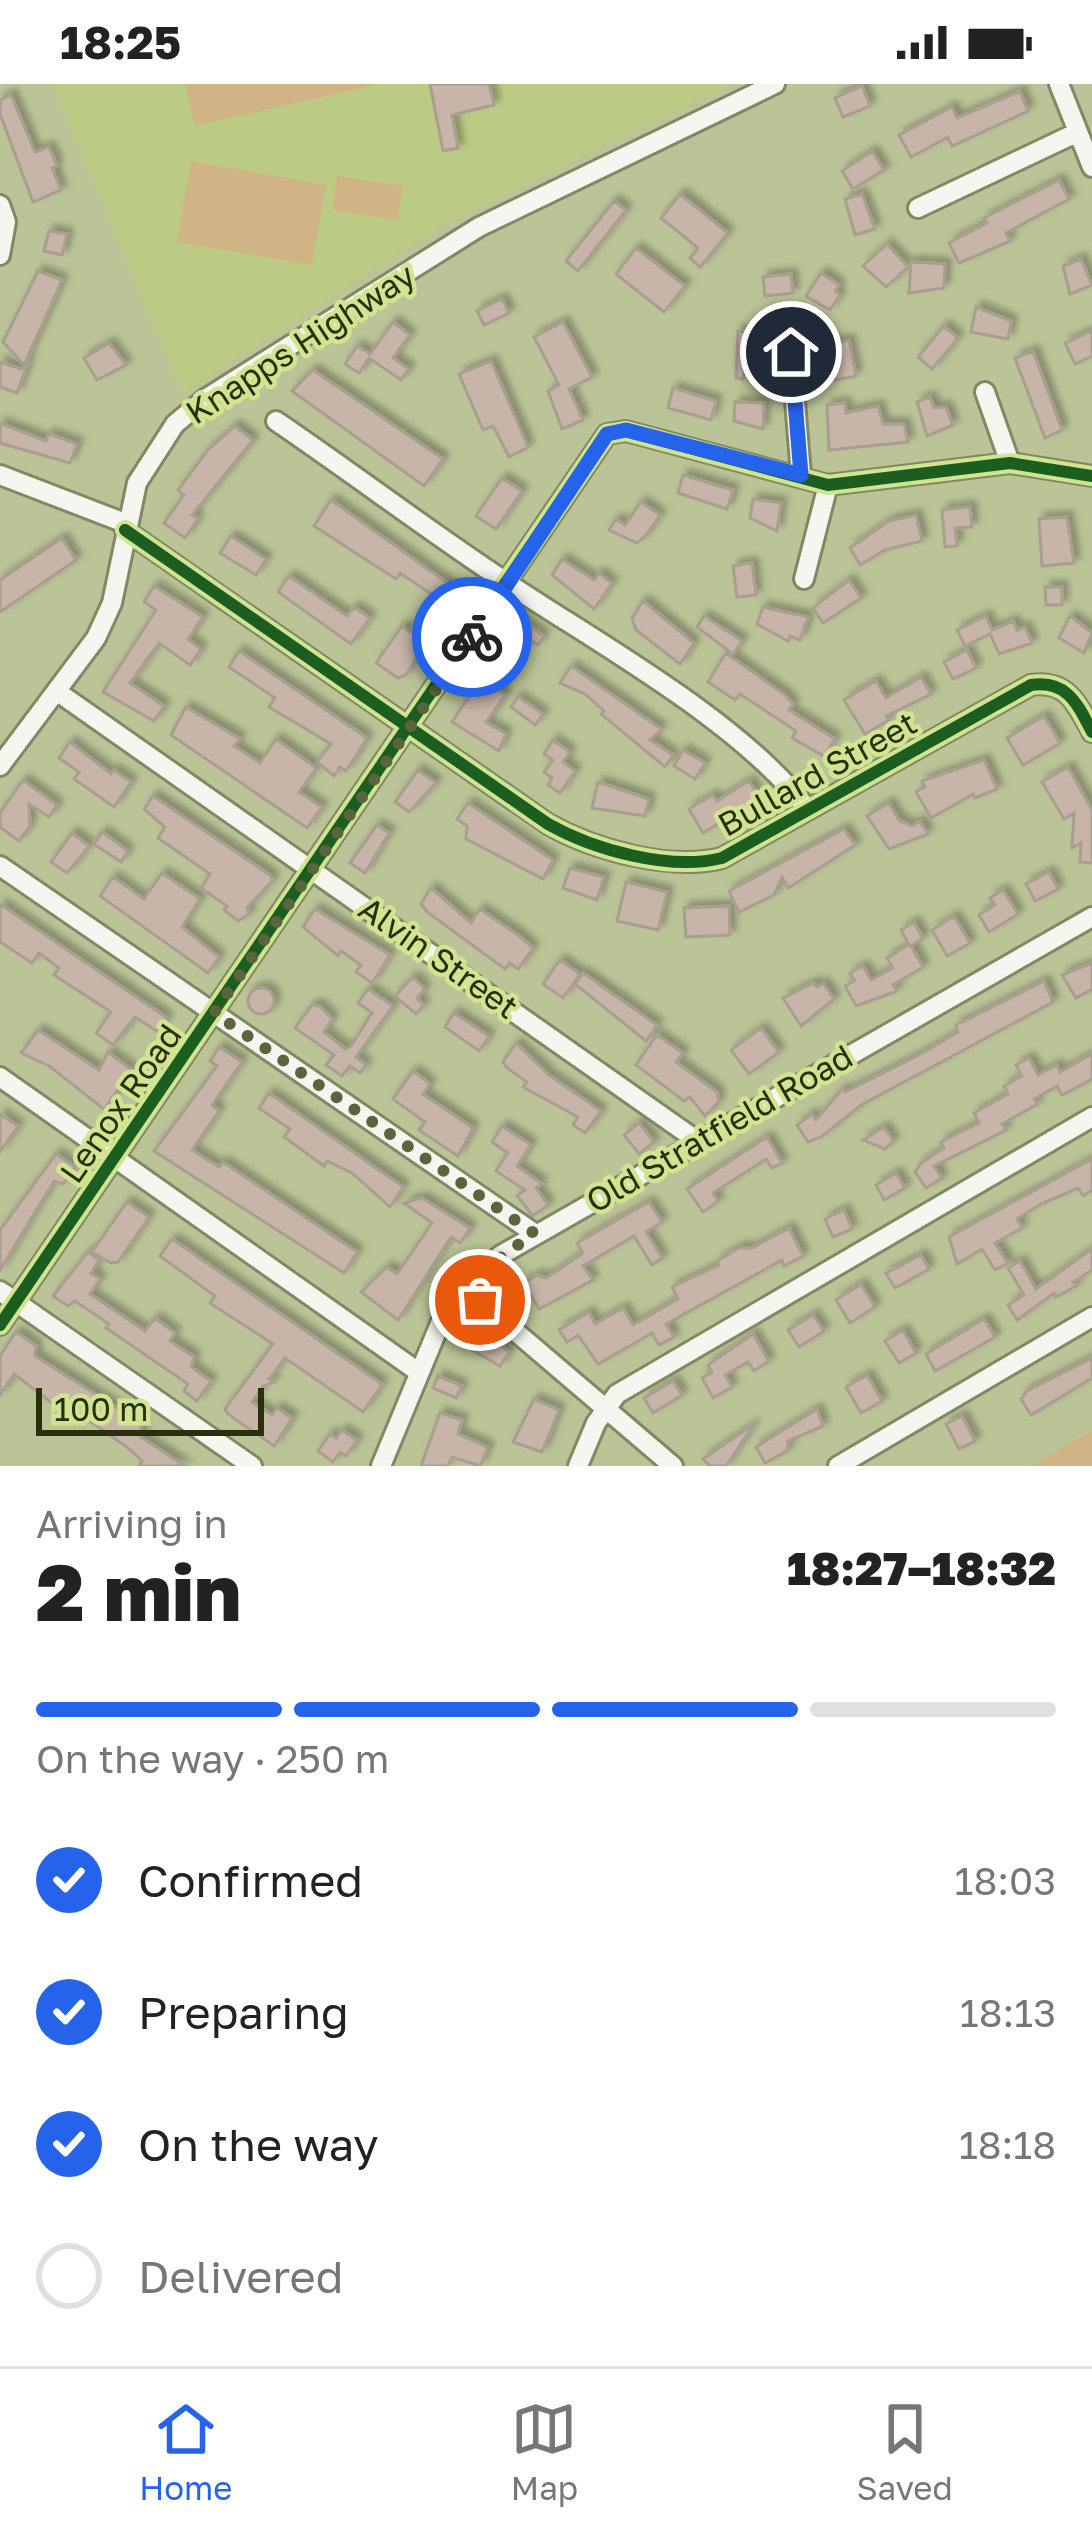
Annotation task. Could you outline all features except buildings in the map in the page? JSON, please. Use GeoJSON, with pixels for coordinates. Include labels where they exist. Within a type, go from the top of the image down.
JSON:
{"type":"FeatureCollection","features":[{"type":"Feature","properties":{"kind":"street","name":"Knapps Highway"},"geometry":{"type":"LineString","coordinates":[[0,766],[96,638],[112,603],[125,526],[156,451],[175,424],[205,399],[479,227],[775,84]]}},
{"type":"Feature","properties":{"kind":"street"},"geometry":{"type":"LineString","coordinates":[[1059,84],[1092,167]]}},
{"type":"Feature","properties":{"kind":"street"},"geometry":{"type":"LineString","coordinates":[[918,208],[1076,134]]}},
{"type":"Feature","properties":{"kind":"street"},"geometry":{"type":"LineString","coordinates":[[0,206],[5,222],[0,255]]}},
{"type":"Feature","properties":{"kind":"street"},"geometry":{"type":"LineString","coordinates":[[791,352],[801,475],[828,484],[1010,463],[1092,476]]}},
{"type":"Feature","properties":{"kind":"street"},"geometry":{"type":"LineString","coordinates":[[985,392],[1010,463]]}},
{"type":"Feature","properties":{"kind":"street"},"geometry":{"type":"LineString","coordinates":[[275,421],[508,584],[613,650],[777,768],[808,809]]}},
{"type":"Feature","properties":{"kind":"street","name":"Lenox Road"},"geometry":{"type":"LineString","coordinates":[[0,1325],[8,1296],[214,1013],[607,434],[626,430],[801,475]]}},
{"type":"Feature","properties":{"kind":"street","name":"Bullard Street"},"geometry":{"type":"LineString","coordinates":[[0,476],[125,526],[574,838],[676,862],[722,858],[1031,685],[1050,682],[1072,695],[1092,732]]}},
{"type":"Feature","properties":{"kind":"street"},"geometry":{"type":"LineString","coordinates":[[804,579],[828,484]]}},
{"type":"Feature","properties":{"kind":"street","name":"Alvin Street"},"geometry":{"type":"LineString","coordinates":[[59,693],[699,1142]]}},
{"type":"Feature","properties":{"kind":"street"},"geometry":{"type":"LineString","coordinates":[[0,866],[534,1233]]}},
{"type":"Feature","properties":{"kind":"street","name":"Old Stratfield Road"},"geometry":{"type":"LineString","coordinates":[[381,1466],[432,1332],[462,1286],[534,1233],[1092,917]]}},
{"type":"Feature","properties":{"kind":"street"},"geometry":{"type":"LineString","coordinates":[[0,1077],[418,1371]]}},
{"type":"Feature","properties":{"kind":"street"},"geometry":{"type":"LineString","coordinates":[[578,1466],[605,1408],[617,1394],[1092,1117]]}},
{"type":"Feature","properties":{"kind":"street"},"geometry":{"type":"LineString","coordinates":[[462,1286],[673,1466]]}},
{"type":"Feature","properties":{"kind":"street"},"geometry":{"type":"LineString","coordinates":[[8,1296],[252,1466]]}},
{"type":"Feature","properties":{"kind":"street"},"geometry":{"type":"LineString","coordinates":[[838,1466],[1092,1317]]}},
{"type":"Feature","properties":{"kind":"shaded area"},"geometry":{"type":"Polygon","coordinates":[[[52,84],[731,84],[450,221],[183,393],[52,84]]]}},
{"type":"Feature","properties":{"kind":"shaded area"},"geometry":{"type":"Polygon","coordinates":[[[185,84],[380,84],[195,126],[185,84]]]}},
{"type":"Feature","properties":{"kind":"shaded area"},"geometry":{"type":"Polygon","coordinates":[[[191,161],[326,185],[312,265],[177,242],[191,161]]]}},
{"type":"Feature","properties":{"kind":"shaded area"},"geometry":{"type":"Polygon","coordinates":[[[337,176],[403,186],[397,220],[332,210],[337,176]]]}},
{"type":"Feature","properties":{"kind":"shaded area"},"geometry":{"type":"Polygon","coordinates":[[[1092,1430],[1092,1466],[1031,1466],[1092,1430]]]}},
{"type":"Feature","properties":{"kind":"cycle path"},"geometry":{"type":"LineString","coordinates":[[0,1325],[607,434],[626,431],[828,485],[1010,463],[1092,476]]}},
{"type":"Feature","properties":{"kind":"cycle path"},"geometry":{"type":"LineString","coordinates":[[125,530],[548,824],[633,856],[679,862],[722,858],[1031,685],[1062,690],[1076,703],[1092,732]]}},
{"type":"Feature","properties":{"kind":"way so far"},"geometry":{"type":"LineString","coordinates":[[472,637],[214,1013],[534,1233],[462,1286],[480,1300]]}},
{"type":"Feature","properties":{"kind":"route"},"geometry":{"type":"LineString","coordinates":[[472,637],[607,434],[626,430],[801,475],[791,352]]}}]}
